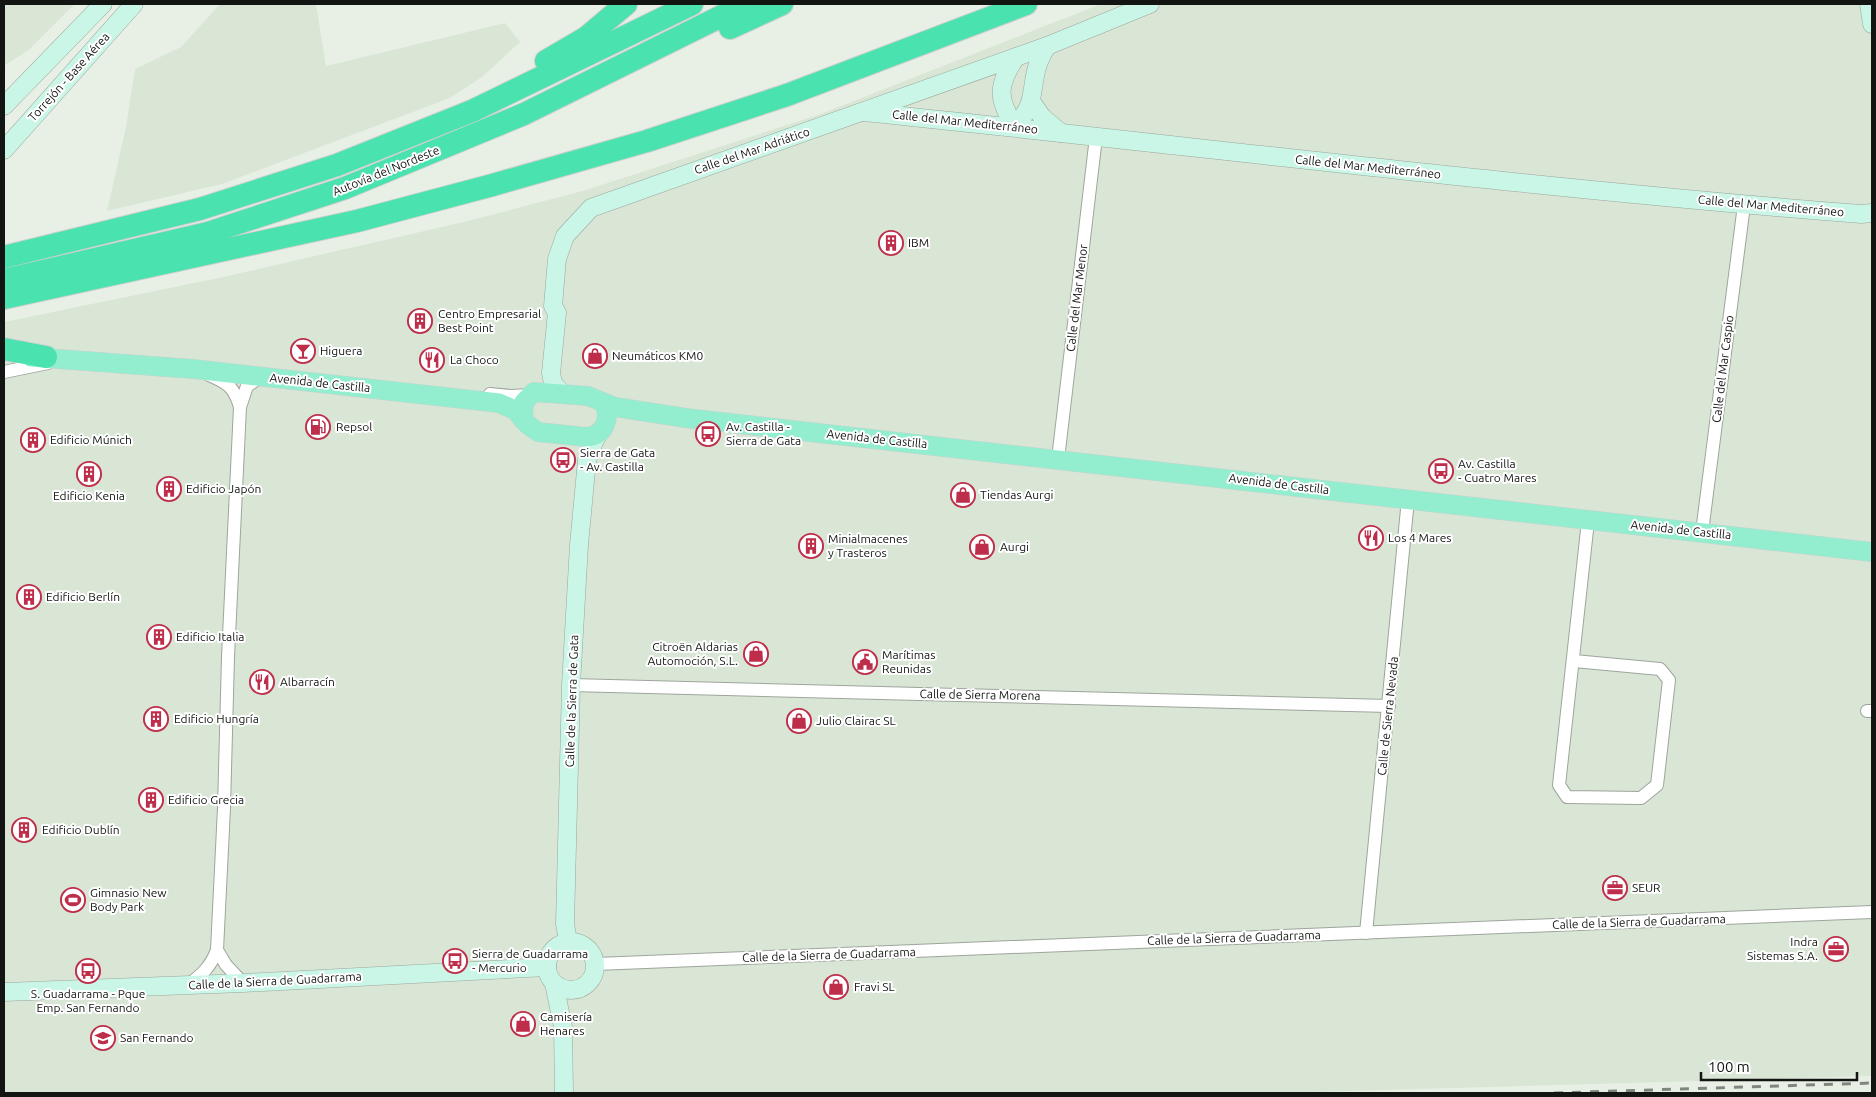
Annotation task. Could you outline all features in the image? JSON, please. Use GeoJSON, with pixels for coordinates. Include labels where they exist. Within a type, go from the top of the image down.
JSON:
{"type":"FeatureCollection","features":[{"type":"Feature","properties":{"kind":"highway"},"geometry":{"type":"LineString","coordinates":[[337,165],[540,65],[587,37],[626,4]]}},
{"type":"Feature","properties":{"kind":"highway","name":"Autovía del Nordeste"},"geometry":{"type":"LineString","coordinates":[[4,257],[200,209],[337,165],[472,110],[692,4]]}},
{"type":"Feature","properties":{"kind":"highway","name":"Autovía del Nordeste"},"geometry":{"type":"LineString","coordinates":[[4,280],[208,233],[345,188],[524,114],[746,4]]}},
{"type":"Feature","properties":{"kind":"highway"},"geometry":{"type":"LineString","coordinates":[[524,114],[611,84],[782,4]]}},
{"type":"Feature","properties":{"kind":"highway"},"geometry":{"type":"LineString","coordinates":[[4,298],[358,221],[647,141],[787,95],[1026,4]]}},
{"type":"Feature","properties":{"kind":"highway"},"geometry":{"type":"LineString","coordinates":[[4,349],[56,358]]}},
{"type":"Feature","properties":{"kind":"main road"},"geometry":{"type":"LineString","coordinates":[[4,355],[261,376]]}},
{"type":"Feature","properties":{"kind":"main road","name":"Avenida de Castilla"},"geometry":{"type":"LineString","coordinates":[[261,376],[499,402],[515,410],[532,429],[538,432],[592,437],[602,429],[618,422],[686,418]]}},
{"type":"Feature","properties":{"kind":"main road","name":"Avenida de Castilla"},"geometry":{"type":"LineString","coordinates":[[532,393],[562,393],[588,396],[604,403],[633,411],[686,418],[1872,552]]}},
{"type":"Feature","properties":{"kind":"main road"},"geometry":{"type":"LineString","coordinates":[[523,420],[524,402],[532,393]]}},
{"type":"Feature","properties":{"kind":"main road"},"geometry":{"type":"LineString","coordinates":[[602,429],[607,418],[604,403]]}},
{"type":"Feature","properties":{"kind":"street","name":"Torrejón - Base Aérea"},"geometry":{"type":"LineString","coordinates":[[4,106],[103,4]]}},
{"type":"Feature","properties":{"kind":"street","name":"Torrejón - Base Aérea"},"geometry":{"type":"LineString","coordinates":[[4,150],[134,4]]}},
{"type":"Feature","properties":{"kind":"street","name":"Calle del Mar Adriático"},"geometry":{"type":"LineString","coordinates":[[562,393],[553,383],[551,373],[557,313],[553,306],[557,258],[565,236],[591,208],[1047,46],[1150,4]]}},
{"type":"Feature","properties":{"kind":"street"},"geometry":{"type":"LineString","coordinates":[[1869,4],[1872,24]]}},
{"type":"Feature","properties":{"kind":"street"},"geometry":{"type":"LineString","coordinates":[[1016,57],[1003,80],[1001,89],[1002,101],[1015,128],[1031,101],[1034,72],[1047,46]]}},
{"type":"Feature","properties":{"kind":"street"},"geometry":{"type":"LineString","coordinates":[[1031,101],[1042,117],[1061,133]]}},
{"type":"Feature","properties":{"kind":"street","name":"Calle del Mar Mediterráneo"},"geometry":{"type":"LineString","coordinates":[[864,112],[1331,164],[1744,205],[1861,214],[1872,212]]}},
{"type":"Feature","properties":{"kind":"street","name":"Calle del Mar Menor"},"geometry":{"type":"LineString","coordinates":[[1058,459],[1096,137]]}},
{"type":"Feature","properties":{"kind":"street","name":"Calle del Mar Caspio"},"geometry":{"type":"LineString","coordinates":[[1702,532],[1744,205]]}},
{"type":"Feature","properties":{"kind":"street","name":"Calle del Mar Adriático"},"geometry":{"type":"LineString","coordinates":[[532,393],[542,372],[548,312],[553,306]]}},
{"type":"Feature","properties":{"kind":"street"},"geometry":{"type":"LineString","coordinates":[[4,372],[56,358]]}},
{"type":"Feature","properties":{"kind":"street"},"geometry":{"type":"LineString","coordinates":[[193,369],[220,380],[230,387],[236,395],[240,407]]}},
{"type":"Feature","properties":{"kind":"street","name":"Avenida de Castilla"},"geometry":{"type":"LineString","coordinates":[[261,376],[286,372],[500,395],[532,393]]}},
{"type":"Feature","properties":{"kind":"street"},"geometry":{"type":"LineString","coordinates":[[188,985],[212,963],[216,950],[224,808],[228,657],[240,407],[247,386],[261,376]]}},
{"type":"Feature","properties":{"kind":"street","name":"Calle de la Sierra de Gata"},"geometry":{"type":"LineString","coordinates":[[568,941],[565,924],[572,685],[579,545],[587,460],[602,429]]}},
{"type":"Feature","properties":{"kind":"street"},"geometry":{"type":"LineString","coordinates":[[570,435],[581,445],[587,460]]}},
{"type":"Feature","properties":{"kind":"street","name":"Calle de Sierra Nevada"},"geometry":{"type":"LineString","coordinates":[[1366,933],[1390,706],[1408,499]]}},
{"type":"Feature","properties":{"kind":"street"},"geometry":{"type":"LineString","coordinates":[[1574,661],[1660,669],[1669,680],[1657,786],[1641,798],[1567,797],[1559,785],[1588,521]]}},
{"type":"Feature","properties":{"kind":"street","name":"Calle de Sierra Morena"},"geometry":{"type":"LineString","coordinates":[[572,685],[1390,706]]}},
{"type":"Feature","properties":{"kind":"street","name":"Calle de la Sierra de Guadarrama"},"geometry":{"type":"LineString","coordinates":[[596,964],[1872,912]]}},
{"type":"Feature","properties":{"kind":"street"},"geometry":{"type":"LineString","coordinates":[[563,1027],[572,1000],[579,989],[587,984],[594,974],[596,964],[593,954],[587,946],[578,942],[568,941],[560,944],[553,949],[548,957],[550,975],[563,1027],[564,1093]]}},
{"type":"Feature","properties":{"kind":"street"},"geometry":{"type":"LineString","coordinates":[[216,950],[226,965],[243,983]]}},
{"type":"Feature","properties":{"kind":"street"},"geometry":{"type":"LineString","coordinates":[[550,975],[561,988],[569,990],[579,989]]}},
{"type":"Feature","properties":{"kind":"street","name":"Calle de la Sierra de Guadarrama"},"geometry":{"type":"LineString","coordinates":[[4,992],[243,983],[550,975]]}},
{"type":"Feature","properties":{"kind":"shaded area"},"geometry":{"type":"Polygon","coordinates":[[[4,4],[75,4],[30,49],[4,66],[4,4]]]}},
{"type":"Feature","properties":{"kind":"shaded area"},"geometry":{"type":"Polygon","coordinates":[[[220,4],[316,4],[326,66],[505,23],[520,42],[482,77],[450,98],[222,184],[107,211],[126,127],[135,69],[181,47],[220,4]]]}},
{"type":"Feature","properties":{"kind":"shaded area"},"geometry":{"type":"Polygon","coordinates":[[[1101,4],[1872,4],[1872,1076],[1278,1093],[4,1093],[4,322],[223,277],[468,221],[586,190],[818,115],[1101,4]]]}},
{"type":"Feature","properties":{"kind":"railway"},"geometry":{"type":"LineString","coordinates":[[1554,1093],[1872,1083]]}},
{"type":"Feature","properties":{"kind":"place","name":"IBM"},"geometry":{"type":"Point","coordinates":[891,243]}},
{"type":"Feature","properties":{"kind":"place","name":"Centro Empresarial Best Point"},"geometry":{"type":"Point","coordinates":[420,321]}},
{"type":"Feature","properties":{"kind":"place","name":"Higuera"},"geometry":{"type":"Point","coordinates":[303,351]}},
{"type":"Feature","properties":{"kind":"place","name":"Neumáticos KM0"},"geometry":{"type":"Point","coordinates":[595,356]}},
{"type":"Feature","properties":{"kind":"place","name":"La Choco"},"geometry":{"type":"Point","coordinates":[432,360]}},
{"type":"Feature","properties":{"kind":"place","name":"Repsol"},"geometry":{"type":"Point","coordinates":[318,427]}},
{"type":"Feature","properties":{"kind":"place","name":"Av. Castilla - Sierra de Gata"},"geometry":{"type":"Point","coordinates":[708,434]}},
{"type":"Feature","properties":{"kind":"place","name":"Edificio Múnich"},"geometry":{"type":"Point","coordinates":[33,440]}},
{"type":"Feature","properties":{"kind":"place","name":"Sierra de Gata - Av. Castilla"},"geometry":{"type":"Point","coordinates":[563,460]}},
{"type":"Feature","properties":{"kind":"place","name":"Av. Castilla - Cuatro Mares"},"geometry":{"type":"Point","coordinates":[1441,471]}},
{"type":"Feature","properties":{"kind":"place","name":"Edificio Kenia"},"geometry":{"type":"Point","coordinates":[89,474]}},
{"type":"Feature","properties":{"kind":"place","name":"Edificio Japón"},"geometry":{"type":"Point","coordinates":[169,489]}},
{"type":"Feature","properties":{"kind":"place","name":"Tiendas Aurgi"},"geometry":{"type":"Point","coordinates":[963,495]}},
{"type":"Feature","properties":{"kind":"place","name":"Los 4 Mares"},"geometry":{"type":"Point","coordinates":[1371,538]}},
{"type":"Feature","properties":{"kind":"place","name":"Minialmacenes y Trasteros"},"geometry":{"type":"Point","coordinates":[811,546]}},
{"type":"Feature","properties":{"kind":"place","name":"Aurgi"},"geometry":{"type":"Point","coordinates":[982,547]}},
{"type":"Feature","properties":{"kind":"place","name":"Edificio Berlín"},"geometry":{"type":"Point","coordinates":[29,597]}},
{"type":"Feature","properties":{"kind":"place","name":"Edificio Italia"},"geometry":{"type":"Point","coordinates":[159,637]}},
{"type":"Feature","properties":{"kind":"place","name":"Citroën Aldarias Automoción, S.L."},"geometry":{"type":"Point","coordinates":[756,654]}},
{"type":"Feature","properties":{"kind":"place","name":"Marítimas Reunidas"},"geometry":{"type":"Point","coordinates":[865,662]}},
{"type":"Feature","properties":{"kind":"place","name":"Albarracín"},"geometry":{"type":"Point","coordinates":[262,682]}},
{"type":"Feature","properties":{"kind":"place","name":"Edificio Hungría"},"geometry":{"type":"Point","coordinates":[156,719]}},
{"type":"Feature","properties":{"kind":"place","name":"Julio Clairac SL"},"geometry":{"type":"Point","coordinates":[799,721]}},
{"type":"Feature","properties":{"kind":"place","name":"Edificio Grecia"},"geometry":{"type":"Point","coordinates":[151,800]}},
{"type":"Feature","properties":{"kind":"place","name":"Edificio Dublín"},"geometry":{"type":"Point","coordinates":[24,830]}},
{"type":"Feature","properties":{"kind":"place","name":"SEUR"},"geometry":{"type":"Point","coordinates":[1615,888]}},
{"type":"Feature","properties":{"kind":"place","name":"Gimnasio New Body Park"},"geometry":{"type":"Point","coordinates":[73,900]}},
{"type":"Feature","properties":{"kind":"place","name":"Indra Sistemas S.A."},"geometry":{"type":"Point","coordinates":[1836,949]}},
{"type":"Feature","properties":{"kind":"place","name":"Sierra de Guadarrama - Mercurio"},"geometry":{"type":"Point","coordinates":[455,961]}},
{"type":"Feature","properties":{"kind":"place","name":"S. Guadarrama - Pque Emp. San Fernando"},"geometry":{"type":"Point","coordinates":[88,971]}},
{"type":"Feature","properties":{"kind":"place","name":"Fravi SL"},"geometry":{"type":"Point","coordinates":[836,987]}},
{"type":"Feature","properties":{"kind":"place","name":"Camisería Henares"},"geometry":{"type":"Point","coordinates":[523,1024]}},
{"type":"Feature","properties":{"kind":"place","name":"San Fernando"},"geometry":{"type":"Point","coordinates":[103,1038]}}]}
